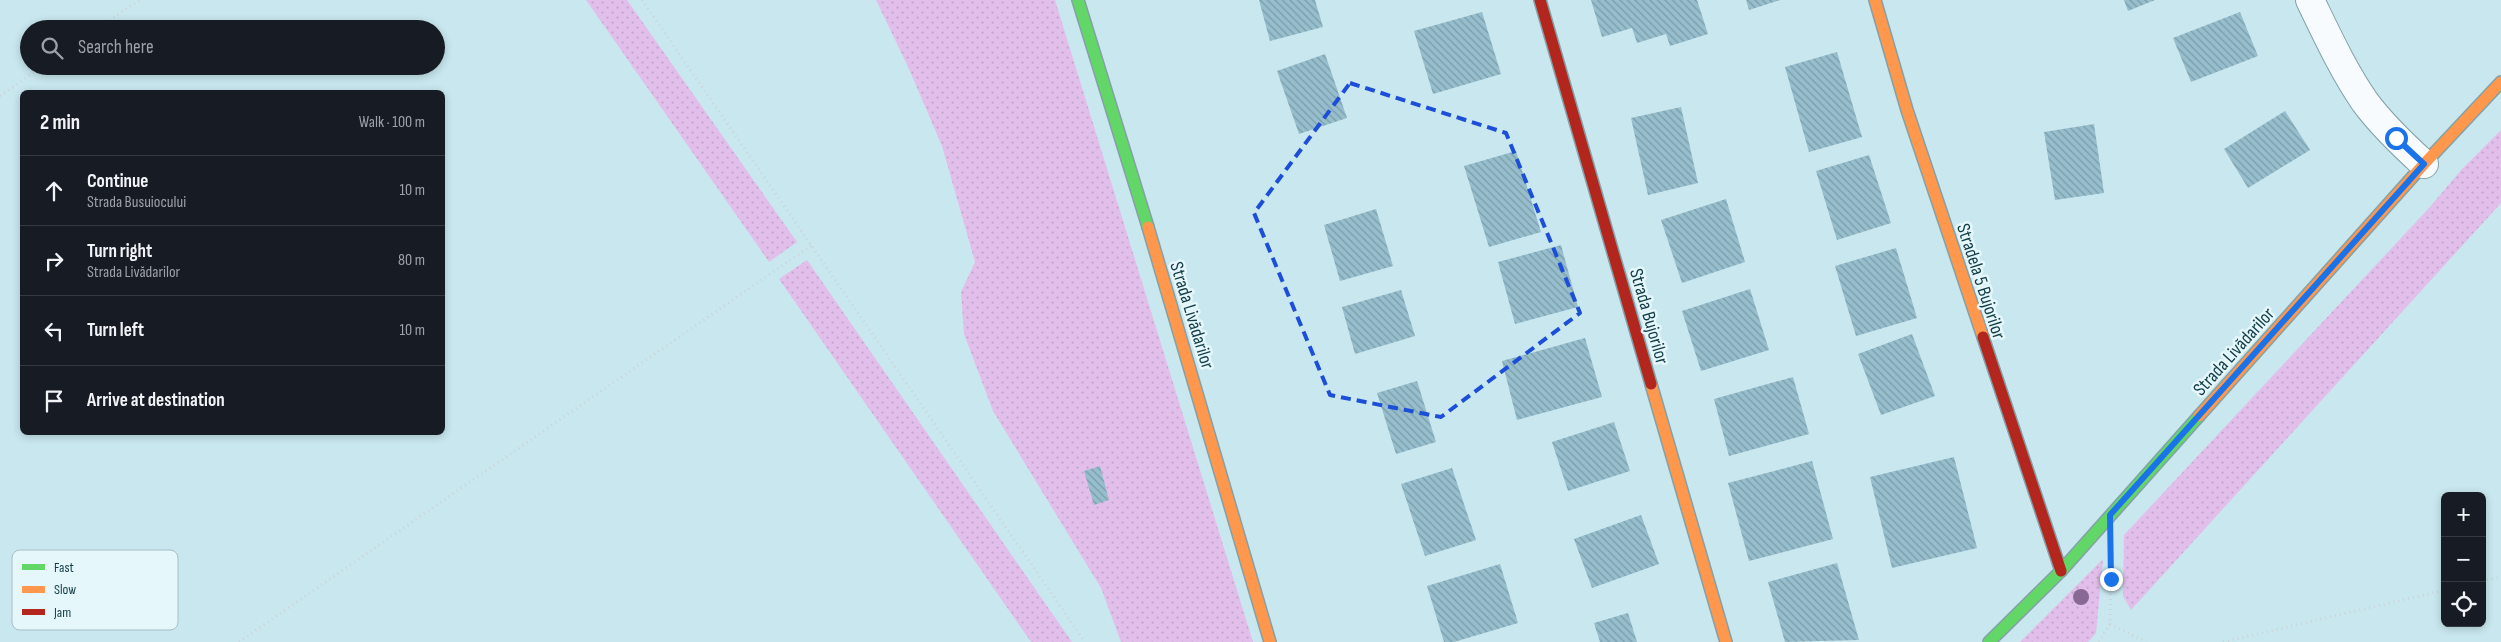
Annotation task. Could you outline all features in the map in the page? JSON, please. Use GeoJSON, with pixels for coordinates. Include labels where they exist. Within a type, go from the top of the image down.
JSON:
{"type":"FeatureCollection","features":[{"type":"Feature","properties":{"kind":"street","name":"Strada Livădarilor"},"geometry":{"type":"LineString","coordinates":[[1078,0],[1185,348],[1270,642]]}},
{"type":"Feature","properties":{"kind":"street","name":"Strada Bujorilor"},"geometry":{"type":"LineString","coordinates":[[1540,0],[1726,642]]}},
{"type":"Feature","properties":{"kind":"street","name":"Stradela 5 Bujorilor"},"geometry":{"type":"LineString","coordinates":[[1875,0],[1907,110],[2060,571]]}},
{"type":"Feature","properties":{"kind":"street"},"geometry":{"type":"LineString","coordinates":[[2310,0],[2340,61],[2366,103],[2396,138],[2424,164]]}},
{"type":"Feature","properties":{"kind":"street","name":"Strada Livădarilor"},"geometry":{"type":"LineString","coordinates":[[1989,642],[2060,571],[2424,164],[2501,82]]}},
{"type":"Feature","properties":{"kind":"path"},"geometry":{"type":"LineString","coordinates":[[110,20],[139,0]]}},
{"type":"Feature","properties":{"kind":"path"},"geometry":{"type":"LineString","coordinates":[[642,0],[1085,642]]}},
{"type":"Feature","properties":{"kind":"path"},"geometry":{"type":"LineString","coordinates":[[0,96],[30,75]]}},
{"type":"Feature","properties":{"kind":"path"},"geometry":{"type":"LineString","coordinates":[[239,642],[812,245]]}},
{"type":"Feature","properties":{"kind":"path"},"geometry":{"type":"LineString","coordinates":[[2099,642],[2110,624],[2110,515]]}},
{"type":"Feature","properties":{"kind":"path"},"geometry":{"type":"LineString","coordinates":[[2486,580],[2501,576]]}},
{"type":"Feature","properties":{"kind":"path"},"geometry":{"type":"LineString","coordinates":[[2223,642],[2441,591]]}},
{"type":"Feature","properties":{"kind":"path"},"geometry":{"type":"LineString","coordinates":[[2110,624],[2146,642]]}},
{"type":"Feature","properties":{"kind":"highlighted area"},"geometry":{"type":"Polygon","coordinates":[[[1350,83],[1506,133],[1580,313],[1441,417],[1330,395],[1254,213],[1350,83]]]}},
{"type":"Feature","properties":{"kind":"shaded area"},"geometry":{"type":"Polygon","coordinates":[[[586,0],[627,0],[797,242],[769,262],[586,0]]]}},
{"type":"Feature","properties":{"kind":"shaded area"},"geometry":{"type":"Polygon","coordinates":[[[876,0],[1055,0],[1253,642],[1121,642],[1101,588],[993,411],[964,334],[961,292],[975,262],[942,146],[909,69],[876,0]]]}},
{"type":"Feature","properties":{"kind":"shaded area"},"geometry":{"type":"Polygon","coordinates":[[[2501,130],[2501,203],[2131,610],[2123,596],[2124,535],[2429,208],[2462,169],[2501,130]]]}},
{"type":"Feature","properties":{"kind":"shaded area"},"geometry":{"type":"Polygon","coordinates":[[[807,260],[1072,642],[1031,642],[779,279],[807,260]]]}},
{"type":"Feature","properties":{"kind":"shaded area"},"geometry":{"type":"Polygon","coordinates":[[[2103,559],[2096,633],[2088,642],[2020,642],[2103,559]]]}},
{"type":"Feature","properties":{"kind":"building"},"geometry":{"type":"Polygon","coordinates":[[[1259,0],[1315,0],[1323,27],[1270,41],[1259,0]]]}},
{"type":"Feature","properties":{"kind":"building"},"geometry":{"type":"Polygon","coordinates":[[[1591,0],[1697,0],[1708,34],[1670,46],[1666,34],[1637,43],[1632,28],[1602,37],[1591,0]]]}},
{"type":"Feature","properties":{"kind":"building"},"geometry":{"type":"Polygon","coordinates":[[[1746,0],[1780,0],[1749,10],[1746,0]]]}},
{"type":"Feature","properties":{"kind":"building"},"geometry":{"type":"Polygon","coordinates":[[[2124,0],[2155,0],[2128,11],[2124,0]]]}},
{"type":"Feature","properties":{"kind":"building"},"geometry":{"type":"Polygon","coordinates":[[[1482,12],[1501,74],[1433,94],[1414,31],[1482,12]]]}},
{"type":"Feature","properties":{"kind":"building"},"geometry":{"type":"Polygon","coordinates":[[[2240,12],[2258,56],[2191,82],[2173,38],[2240,12]]]}},
{"type":"Feature","properties":{"kind":"building"},"geometry":{"type":"Polygon","coordinates":[[[1837,52],[1862,137],[1809,152],[1785,67],[1837,52]]]}},
{"type":"Feature","properties":{"kind":"building"},"geometry":{"type":"Polygon","coordinates":[[[1325,54],[1347,118],[1299,134],[1277,71],[1325,54]]]}},
{"type":"Feature","properties":{"kind":"building"},"geometry":{"type":"Polygon","coordinates":[[[1681,107],[1698,183],[1648,195],[1631,118],[1681,107]]]}},
{"type":"Feature","properties":{"kind":"building"},"geometry":{"type":"Polygon","coordinates":[[[2285,111],[2310,150],[2248,188],[2224,149],[2285,111]]]}},
{"type":"Feature","properties":{"kind":"building"},"geometry":{"type":"Polygon","coordinates":[[[2094,124],[2104,193],[2055,200],[2044,132],[2094,124]]]}},
{"type":"Feature","properties":{"kind":"building"},"geometry":{"type":"Polygon","coordinates":[[[1516,151],[1541,232],[1489,247],[1464,166],[1516,151]]]}},
{"type":"Feature","properties":{"kind":"building"},"geometry":{"type":"Polygon","coordinates":[[[1869,155],[1891,223],[1837,240],[1816,171],[1869,155]]]}},
{"type":"Feature","properties":{"kind":"building"},"geometry":{"type":"Polygon","coordinates":[[[1726,199],[1745,262],[1682,283],[1661,220],[1726,199]]]}},
{"type":"Feature","properties":{"kind":"building"},"geometry":{"type":"Polygon","coordinates":[[[1376,209],[1393,266],[1340,281],[1324,225],[1376,209]]]}},
{"type":"Feature","properties":{"kind":"building"},"geometry":{"type":"Polygon","coordinates":[[[1561,245],[1578,307],[1515,324],[1498,262],[1561,245]]]}},
{"type":"Feature","properties":{"kind":"building"},"geometry":{"type":"Polygon","coordinates":[[[1896,248],[1917,318],[1856,336],[1835,266],[1896,248]]]}},
{"type":"Feature","properties":{"kind":"building"},"geometry":{"type":"Polygon","coordinates":[[[1750,289],[1769,350],[1701,371],[1682,311],[1750,289]]]}},
{"type":"Feature","properties":{"kind":"building"},"geometry":{"type":"Polygon","coordinates":[[[1401,290],[1415,336],[1355,354],[1342,307],[1401,290]]]}},
{"type":"Feature","properties":{"kind":"building"},"geometry":{"type":"Polygon","coordinates":[[[1912,334],[1935,396],[1881,415],[1858,354],[1912,334]]]}},
{"type":"Feature","properties":{"kind":"building"},"geometry":{"type":"Polygon","coordinates":[[[1585,338],[1602,397],[1517,420],[1502,361],[1585,338]]]}},
{"type":"Feature","properties":{"kind":"building"},"geometry":{"type":"Polygon","coordinates":[[[1793,377],[1809,434],[1729,456],[1714,399],[1793,377]]]}},
{"type":"Feature","properties":{"kind":"building"},"geometry":{"type":"Polygon","coordinates":[[[1417,381],[1436,442],[1396,454],[1377,393],[1417,381]]]}},
{"type":"Feature","properties":{"kind":"building"},"geometry":{"type":"Polygon","coordinates":[[[1614,422],[1630,471],[1568,491],[1552,442],[1614,422]]]}},
{"type":"Feature","properties":{"kind":"building"},"geometry":{"type":"Polygon","coordinates":[[[1954,457],[1977,548],[1892,568],[1870,477],[1954,457]]]}},
{"type":"Feature","properties":{"kind":"building"},"geometry":{"type":"Polygon","coordinates":[[[1812,461],[1833,539],[1749,561],[1728,483],[1812,461]]]}},
{"type":"Feature","properties":{"kind":"building"},"geometry":{"type":"Polygon","coordinates":[[[1100,466],[1109,500],[1094,505],[1084,471],[1100,466]]]}},
{"type":"Feature","properties":{"kind":"building"},"geometry":{"type":"Polygon","coordinates":[[[1452,468],[1476,540],[1425,556],[1401,484],[1452,468]]]}},
{"type":"Feature","properties":{"kind":"building"},"geometry":{"type":"Polygon","coordinates":[[[1641,515],[1659,564],[1592,588],[1574,539],[1641,515]]]}},
{"type":"Feature","properties":{"kind":"building"},"geometry":{"type":"Polygon","coordinates":[[[1837,563],[1859,640],[1785,642],[1768,582],[1837,563]]]}},
{"type":"Feature","properties":{"kind":"building"},"geometry":{"type":"Polygon","coordinates":[[[1500,564],[1518,623],[1454,642],[1444,642],[1427,586],[1500,564]]]}},
{"type":"Feature","properties":{"kind":"building"},"geometry":{"type":"Polygon","coordinates":[[[1628,613],[1637,642],[1600,642],[1594,623],[1628,613]]]}},
{"type":"Feature","properties":{"kind":"traffic: fast"},"geometry":{"type":"LineString","coordinates":[[1078,0],[1148,227]]}},
{"type":"Feature","properties":{"kind":"traffic: fast"},"geometry":{"type":"LineString","coordinates":[[1989,642],[2061,571],[2199,416]]}},
{"type":"Feature","properties":{"kind":"traffic: slow"},"geometry":{"type":"LineString","coordinates":[[1875,0],[1907,110],[1983,337]]}},
{"type":"Feature","properties":{"kind":"traffic: slow"},"geometry":{"type":"LineString","coordinates":[[2199,416],[2424,164],[2501,82]]}},
{"type":"Feature","properties":{"kind":"traffic: slow"},"geometry":{"type":"LineString","coordinates":[[1148,227],[1270,642]]}},
{"type":"Feature","properties":{"kind":"traffic: slow"},"geometry":{"type":"LineString","coordinates":[[1651,384],[1726,642]]}},
{"type":"Feature","properties":{"kind":"traffic: jam"},"geometry":{"type":"LineString","coordinates":[[1540,0],[1651,384]]}},
{"type":"Feature","properties":{"kind":"traffic: jam"},"geometry":{"type":"LineString","coordinates":[[1983,337],[2061,571]]}},
{"type":"Feature","properties":{"kind":"route"},"geometry":{"type":"LineString","coordinates":[[2111,579],[2110,515],[2424,164],[2396,138]]}}]}
